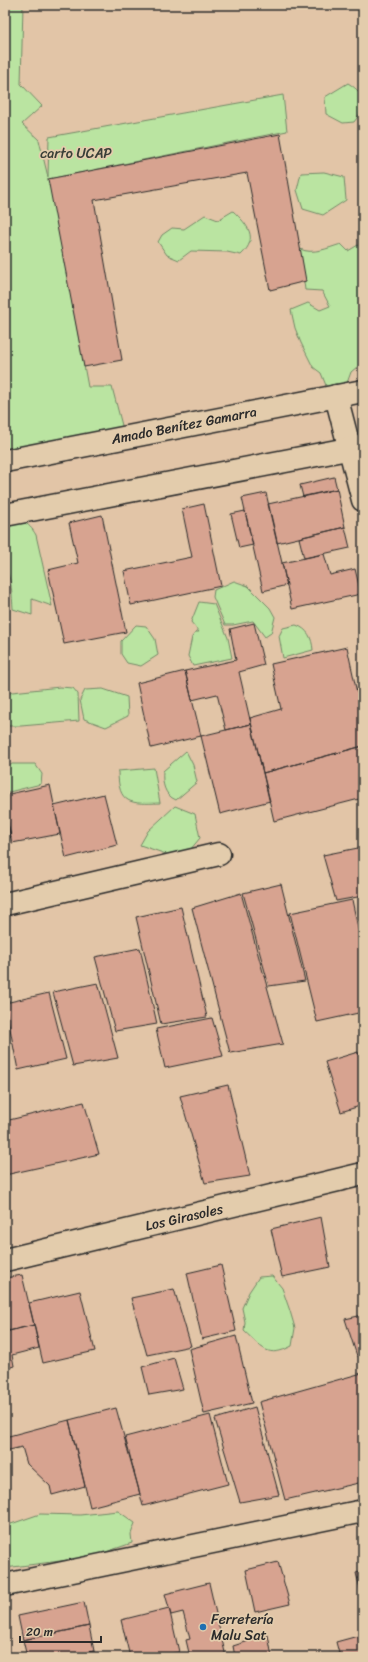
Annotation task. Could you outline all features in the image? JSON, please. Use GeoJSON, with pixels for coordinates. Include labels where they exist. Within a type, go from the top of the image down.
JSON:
{"type":"FeatureCollection","features":[{"type":"Feature","properties":{"kind":"street","name":"Amado Benítez Gamarra"},"geometry":{"type":"LineString","coordinates":[[5,460],[363,391]]}},
{"type":"Feature","properties":{"kind":"street"},"geometry":{"type":"LineString","coordinates":[[336,396],[357,447],[363,500]]}},
{"type":"Feature","properties":{"kind":"street"},"geometry":{"type":"LineString","coordinates":[[5,515],[357,447]]}},
{"type":"Feature","properties":{"kind":"street"},"geometry":{"type":"LineString","coordinates":[[5,904],[219,854]]}},
{"type":"Feature","properties":{"kind":"street","name":"Los Girasoles"},"geometry":{"type":"LineString","coordinates":[[5,1260],[363,1174]]}},
{"type":"Feature","properties":{"kind":"street"},"geometry":{"type":"LineString","coordinates":[[5,1585],[363,1511]]}},
{"type":"Feature","properties":{"kind":"green space","name":"carto UCAP"},"geometry":{"type":"Polygon","coordinates":[[[5,5],[23,5],[21,84],[42,106],[22,124],[39,140],[48,177],[49,137],[283,95],[287,131],[49,179],[88,387],[112,387],[125,437],[5,455],[5,215],[9,212],[5,211],[5,5]]]}},
{"type":"Feature","properties":{"kind":"green space"},"geometry":{"type":"Polygon","coordinates":[[[348,83],[362,96],[363,105],[354,122],[343,123],[326,114],[325,97],[348,83]]]}},
{"type":"Feature","properties":{"kind":"green space"},"geometry":{"type":"Polygon","coordinates":[[[324,172],[344,177],[346,200],[323,215],[303,209],[297,190],[301,173],[324,172]]]}},
{"type":"Feature","properties":{"kind":"green space"},"geometry":{"type":"Polygon","coordinates":[[[233,211],[247,227],[250,237],[246,249],[241,255],[227,252],[191,251],[179,260],[167,255],[158,242],[162,235],[172,228],[184,229],[205,215],[218,220],[233,211]]]}},
{"type":"Feature","properties":{"kind":"green space"},"geometry":{"type":"Polygon","coordinates":[[[341,244],[348,251],[358,245],[363,248],[363,362],[351,372],[347,383],[327,388],[321,373],[313,367],[301,343],[295,328],[291,310],[308,303],[320,310],[330,306],[322,291],[305,290],[300,249],[305,251],[315,251],[341,244]]]}},
{"type":"Feature","properties":{"kind":"green space"},"geometry":{"type":"Polygon","coordinates":[[[5,519],[24,522],[36,535],[52,606],[32,599],[32,615],[13,609],[10,582],[5,568],[5,519]]]}},
{"type":"Feature","properties":{"kind":"green space"},"geometry":{"type":"Polygon","coordinates":[[[234,581],[248,586],[270,608],[275,617],[271,633],[265,637],[253,621],[225,625],[213,597],[214,590],[234,581]]]}},
{"type":"Feature","properties":{"kind":"green space"},"geometry":{"type":"Polygon","coordinates":[[[199,602],[214,604],[228,638],[232,658],[193,666],[188,656],[192,637],[196,632],[199,632],[191,622],[199,602]]]}},
{"type":"Feature","properties":{"kind":"green space"},"geometry":{"type":"Polygon","coordinates":[[[136,625],[146,626],[155,639],[158,655],[141,666],[127,663],[121,654],[121,641],[136,625]]]}},
{"type":"Feature","properties":{"kind":"green space"},"geometry":{"type":"Polygon","coordinates":[[[296,625],[304,629],[309,634],[313,650],[283,658],[279,636],[283,628],[296,625]]]}},
{"type":"Feature","properties":{"kind":"green space"},"geometry":{"type":"Polygon","coordinates":[[[60,687],[73,688],[78,694],[79,721],[5,726],[5,696],[12,692],[60,687]]]}},
{"type":"Feature","properties":{"kind":"green space"},"geometry":{"type":"Polygon","coordinates":[[[103,689],[127,697],[128,716],[106,727],[84,719],[80,700],[85,690],[103,689]]]}},
{"type":"Feature","properties":{"kind":"green space"},"geometry":{"type":"Polygon","coordinates":[[[186,751],[193,765],[197,782],[176,800],[166,792],[163,780],[163,771],[186,751]]]}},
{"type":"Feature","properties":{"kind":"green space"},"geometry":{"type":"Polygon","coordinates":[[[12,764],[35,764],[42,774],[41,784],[5,793],[5,768],[12,764]]]}},
{"type":"Feature","properties":{"kind":"green space"},"geometry":{"type":"Polygon","coordinates":[[[154,768],[160,803],[141,803],[128,800],[120,790],[118,771],[154,768]]]}},
{"type":"Feature","properties":{"kind":"green space"},"geometry":{"type":"Polygon","coordinates":[[[175,806],[195,814],[200,838],[190,850],[169,855],[140,845],[148,831],[175,806]]]}},
{"type":"Feature","properties":{"kind":"green space"},"geometry":{"type":"Polygon","coordinates":[[[272,1276],[282,1288],[295,1328],[292,1346],[277,1352],[266,1350],[261,1347],[244,1331],[245,1322],[242,1308],[249,1292],[259,1277],[272,1276]]]}},
{"type":"Feature","properties":{"kind":"green space"},"geometry":{"type":"Polygon","coordinates":[[[118,1511],[135,1523],[131,1534],[132,1543],[91,1557],[5,1568],[5,1523],[11,1524],[40,1514],[80,1515],[118,1511]]]}},
{"type":"Feature","properties":{"kind":"building"},"geometry":{"type":"Polygon","coordinates":[[[280,134],[306,281],[270,290],[247,173],[94,200],[122,360],[84,367],[48,179],[280,134]]]}},
{"type":"Feature","properties":{"kind":"building"},"geometry":{"type":"Polygon","coordinates":[[[334,477],[337,489],[303,497],[300,485],[334,477]]]}},
{"type":"Feature","properties":{"kind":"building"},"geometry":{"type":"Polygon","coordinates":[[[337,489],[345,527],[277,543],[268,504],[337,489]]]}},
{"type":"Feature","properties":{"kind":"building"},"geometry":{"type":"Polygon","coordinates":[[[266,493],[287,585],[263,591],[242,498],[266,493]]]}},
{"type":"Feature","properties":{"kind":"building"},"geometry":{"type":"Polygon","coordinates":[[[204,504],[221,586],[131,605],[124,571],[192,557],[182,509],[204,504]]]}},
{"type":"Feature","properties":{"kind":"building"},"geometry":{"type":"Polygon","coordinates":[[[245,511],[253,545],[239,548],[231,514],[245,511]]]}},
{"type":"Feature","properties":{"kind":"building"},"geometry":{"type":"Polygon","coordinates":[[[102,515],[126,632],[64,644],[48,570],[78,563],[69,523],[102,515]]]}},
{"type":"Feature","properties":{"kind":"building"},"geometry":{"type":"Polygon","coordinates":[[[345,527],[350,548],[304,558],[299,538],[345,527]]]}},
{"type":"Feature","properties":{"kind":"building"},"geometry":{"type":"Polygon","coordinates":[[[324,554],[330,575],[355,569],[361,594],[292,609],[282,563],[324,554]]]}},
{"type":"Feature","properties":{"kind":"building"},"geometry":{"type":"Polygon","coordinates":[[[254,623],[264,665],[239,672],[251,724],[226,730],[217,694],[192,700],[185,671],[236,660],[230,629],[254,623]]]}},
{"type":"Feature","properties":{"kind":"building"},"geometry":{"type":"Polygon","coordinates":[[[347,647],[357,693],[363,691],[363,746],[263,773],[250,718],[281,709],[271,664],[347,647]]]}},
{"type":"Feature","properties":{"kind":"building"},"geometry":{"type":"Polygon","coordinates":[[[185,671],[201,736],[151,748],[137,683],[185,671]]]}},
{"type":"Feature","properties":{"kind":"building"},"geometry":{"type":"Polygon","coordinates":[[[251,724],[270,801],[220,814],[201,736],[251,724]]]}},
{"type":"Feature","properties":{"kind":"building"},"geometry":{"type":"Polygon","coordinates":[[[363,746],[363,798],[274,821],[263,773],[363,746]]]}},
{"type":"Feature","properties":{"kind":"building"},"geometry":{"type":"Polygon","coordinates":[[[50,785],[60,834],[12,843],[5,809],[5,795],[50,785]]]}},
{"type":"Feature","properties":{"kind":"building"},"geometry":{"type":"Polygon","coordinates":[[[104,794],[117,845],[66,858],[54,806],[104,794]]]}},
{"type":"Feature","properties":{"kind":"building"},"geometry":{"type":"Polygon","coordinates":[[[5,809],[11,837],[5,839],[5,809]]]}},
{"type":"Feature","properties":{"kind":"building"},"geometry":{"type":"Polygon","coordinates":[[[363,847],[363,896],[336,901],[323,855],[363,847]]]}},
{"type":"Feature","properties":{"kind":"building"},"geometry":{"type":"Polygon","coordinates":[[[281,884],[305,981],[269,986],[243,893],[281,884]]]}},
{"type":"Feature","properties":{"kind":"building"},"geometry":{"type":"Polygon","coordinates":[[[241,893],[283,1044],[230,1053],[192,908],[241,893]]]}},
{"type":"Feature","properties":{"kind":"building"},"geometry":{"type":"Polygon","coordinates":[[[352,900],[363,952],[363,1012],[317,1022],[290,913],[352,900]]]}},
{"type":"Feature","properties":{"kind":"building"},"geometry":{"type":"Polygon","coordinates":[[[181,907],[207,1017],[161,1024],[136,917],[181,907]]]}},
{"type":"Feature","properties":{"kind":"building"},"geometry":{"type":"Polygon","coordinates":[[[140,948],[157,1024],[115,1031],[95,957],[140,948]]]}},
{"type":"Feature","properties":{"kind":"building"},"geometry":{"type":"Polygon","coordinates":[[[98,983],[118,1058],[73,1066],[53,992],[98,983]]]}},
{"type":"Feature","properties":{"kind":"building"},"geometry":{"type":"Polygon","coordinates":[[[49,993],[66,1059],[18,1070],[5,1003],[49,993]]]}},
{"type":"Feature","properties":{"kind":"building"},"geometry":{"type":"Polygon","coordinates":[[[212,1018],[223,1056],[165,1068],[156,1029],[212,1018]]]}},
{"type":"Feature","properties":{"kind":"building"},"geometry":{"type":"Polygon","coordinates":[[[358,1052],[363,1068],[363,1105],[341,1112],[325,1062],[358,1052]]]}},
{"type":"Feature","properties":{"kind":"building"},"geometry":{"type":"Polygon","coordinates":[[[228,1085],[250,1176],[205,1183],[180,1096],[228,1085]]]}},
{"type":"Feature","properties":{"kind":"building"},"geometry":{"type":"Polygon","coordinates":[[[84,1102],[99,1154],[5,1175],[5,1121],[84,1102]]]}},
{"type":"Feature","properties":{"kind":"building"},"geometry":{"type":"Polygon","coordinates":[[[321,1217],[330,1267],[282,1277],[271,1229],[321,1217]]]}},
{"type":"Feature","properties":{"kind":"building"},"geometry":{"type":"Polygon","coordinates":[[[221,1265],[236,1331],[202,1339],[187,1273],[221,1265]]]}},
{"type":"Feature","properties":{"kind":"building"},"geometry":{"type":"Polygon","coordinates":[[[22,1275],[34,1325],[8,1331],[5,1316],[5,1278],[22,1275]]]}},
{"type":"Feature","properties":{"kind":"building"},"geometry":{"type":"Polygon","coordinates":[[[361,1280],[363,1280],[363,1294],[361,1280]]]}},
{"type":"Feature","properties":{"kind":"building"},"geometry":{"type":"Polygon","coordinates":[[[174,1289],[191,1346],[147,1355],[131,1298],[174,1289]]]}},
{"type":"Feature","properties":{"kind":"building"},"geometry":{"type":"Polygon","coordinates":[[[80,1291],[95,1351],[43,1363],[29,1303],[80,1291]]]}},
{"type":"Feature","properties":{"kind":"building"},"geometry":{"type":"Polygon","coordinates":[[[363,1315],[363,1355],[357,1356],[345,1319],[363,1315]]]}},
{"type":"Feature","properties":{"kind":"building"},"geometry":{"type":"Polygon","coordinates":[[[5,1316],[8,1331],[5,1332],[5,1316]]]}},
{"type":"Feature","properties":{"kind":"building"},"geometry":{"type":"Polygon","coordinates":[[[34,1325],[39,1348],[12,1355],[14,1366],[5,1369],[5,1332],[34,1325]]]}},
{"type":"Feature","properties":{"kind":"building"},"geometry":{"type":"Polygon","coordinates":[[[236,1336],[252,1403],[204,1414],[189,1349],[236,1336]]]}},
{"type":"Feature","properties":{"kind":"building"},"geometry":{"type":"Polygon","coordinates":[[[174,1358],[183,1389],[149,1395],[142,1367],[174,1358]]]}},
{"type":"Feature","properties":{"kind":"building"},"geometry":{"type":"Polygon","coordinates":[[[362,1373],[363,1482],[285,1500],[259,1402],[362,1373]]]}},
{"type":"Feature","properties":{"kind":"building"},"geometry":{"type":"Polygon","coordinates":[[[255,1407],[279,1495],[240,1502],[215,1419],[255,1407]]]}},
{"type":"Feature","properties":{"kind":"building"},"geometry":{"type":"Polygon","coordinates":[[[116,1408],[140,1494],[90,1507],[69,1420],[116,1408]]]}},
{"type":"Feature","properties":{"kind":"building"},"geometry":{"type":"Polygon","coordinates":[[[210,1415],[228,1484],[143,1506],[125,1437],[210,1415]]]}},
{"type":"Feature","properties":{"kind":"building"},"geometry":{"type":"Polygon","coordinates":[[[69,1420],[85,1486],[52,1495],[50,1486],[27,1464],[22,1447],[5,1451],[5,1437],[69,1420]]]}},
{"type":"Feature","properties":{"kind":"building"},"geometry":{"type":"Polygon","coordinates":[[[278,1562],[290,1604],[255,1612],[246,1570],[278,1562]]]}},
{"type":"Feature","properties":{"kind":"building"},"geometry":{"type":"Polygon","coordinates":[[[363,1571],[363,1600],[356,1573],[363,1571]]]}},
{"type":"Feature","properties":{"kind":"building","name":"Ferretería Malu Sat"},"geometry":{"type":"Polygon","coordinates":[[[209,1583],[226,1657],[190,1657],[186,1640],[190,1639],[183,1612],[171,1615],[165,1594],[209,1583]]]}},
{"type":"Feature","properties":{"kind":"building"},"geometry":{"type":"Polygon","coordinates":[[[84,1602],[89,1626],[23,1640],[18,1616],[84,1602]]]}},
{"type":"Feature","properties":{"kind":"building"},"geometry":{"type":"Polygon","coordinates":[[[169,1608],[179,1652],[156,1657],[130,1657],[121,1620],[169,1608]]]}},
{"type":"Feature","properties":{"kind":"building"},"geometry":{"type":"Polygon","coordinates":[[[89,1626],[94,1651],[66,1657],[27,1657],[23,1640],[89,1626]]]}},
{"type":"Feature","properties":{"kind":"building"},"geometry":{"type":"Polygon","coordinates":[[[268,1635],[272,1657],[235,1657],[233,1646],[268,1635]]]}},
{"type":"Feature","properties":{"kind":"building"},"geometry":{"type":"Polygon","coordinates":[[[358,1636],[363,1657],[340,1657],[336,1642],[358,1636]]]}},
{"type":"Feature","properties":{"kind":"building"},"geometry":{"type":"Polygon","coordinates":[[[94,1651],[95,1657],[66,1657],[94,1651]]]}},
{"type":"Feature","properties":{"kind":"place","name":"Ferretería Malu Sat"},"geometry":{"type":"Point","coordinates":[203,1627]}}]}
